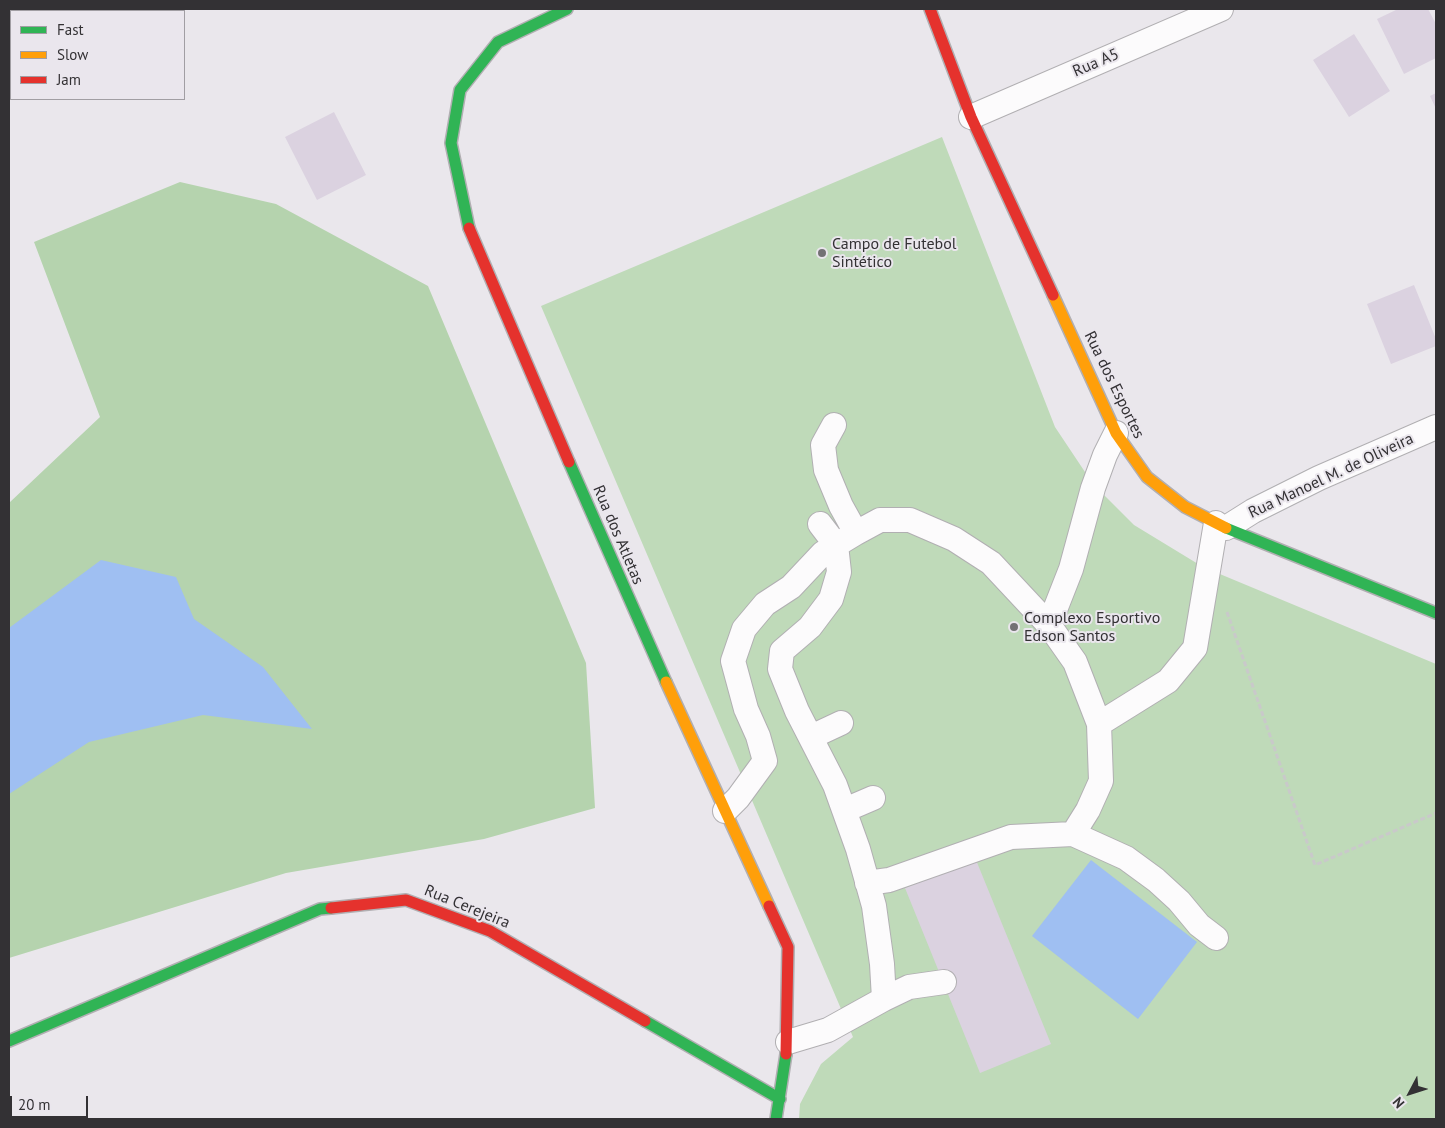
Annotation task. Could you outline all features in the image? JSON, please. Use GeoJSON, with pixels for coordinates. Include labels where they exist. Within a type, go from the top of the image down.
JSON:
{"type":"FeatureCollection","features":[{"type":"Feature","properties":{"kind":"street","name":"Rua dos Atletas"},"geometry":{"type":"LineString","coordinates":[[567,9],[498,42],[460,90],[451,143],[470,234],[621,583],[788,947],[788,1042],[776,1119]]}},
{"type":"Feature","properties":{"kind":"street","name":"Rua dos Esportes"},"geometry":{"type":"LineString","coordinates":[[930,9],[971,117],[1116,433],[1147,477],[1185,508],[1221,526],[1436,613]]}},
{"type":"Feature","properties":{"kind":"street","name":"Rua A5"},"geometry":{"type":"LineString","coordinates":[[971,117],[1221,9]]}},
{"type":"Feature","properties":{"kind":"street"},"geometry":{"type":"LineString","coordinates":[[834,425],[823,445],[826,470],[841,506],[856,533]]}},
{"type":"Feature","properties":{"kind":"street","name":"Rua Manoel M. de Oliveira"},"geometry":{"type":"LineString","coordinates":[[1221,526],[1319,478],[1436,427]]}},
{"type":"Feature","properties":{"kind":"street"},"geometry":{"type":"LineString","coordinates":[[1049,625],[1071,569],[1093,488],[1105,455],[1116,433]]}},
{"type":"Feature","properties":{"kind":"street"},"geometry":{"type":"LineString","coordinates":[[725,811],[744,791],[765,761],[758,736],[746,709],[733,661],[744,629],[765,604],[791,587],[823,553],[880,520],[910,520],[954,538],[991,563],[1049,625],[1075,662],[1099,724],[1101,781],[1088,810],[1073,834]]}},
{"type":"Feature","properties":{"kind":"street"},"geometry":{"type":"LineString","coordinates":[[820,524],[836,545],[839,572],[832,599],[810,627],[782,651],[780,670],[845,810],[874,906],[882,964],[884,998]]}},
{"type":"Feature","properties":{"kind":"street"},"geometry":{"type":"LineString","coordinates":[[1099,724],[1168,681],[1181,668],[1195,648],[1206,584],[1221,526]]}},
{"type":"Feature","properties":{"kind":"street"},"geometry":{"type":"LineString","coordinates":[[811,737],[841,723]]}},
{"type":"Feature","properties":{"kind":"street"},"geometry":{"type":"LineString","coordinates":[[845,810],[873,798]]}},
{"type":"Feature","properties":{"kind":"street"},"geometry":{"type":"LineString","coordinates":[[867,882],[889,880],[1011,836],[1073,834],[1126,858],[1156,880],[1179,901],[1199,925],[1216,938]]}},
{"type":"Feature","properties":{"kind":"street","name":"Rua Cerejeira"},"geometry":{"type":"LineString","coordinates":[[9,1041],[320,909],[406,900],[490,931],[780,1099]]}},
{"type":"Feature","properties":{"kind":"street"},"geometry":{"type":"LineString","coordinates":[[788,1042],[828,1030],[884,998],[909,987],[944,982]]}},
{"type":"Feature","properties":{"kind":"path"},"geometry":{"type":"LineString","coordinates":[[1206,584],[1225,606],[1315,865],[1436,813]]}},
{"type":"Feature","properties":{"kind":"green space","name":"Complexo Esportivo Edson Santos"},"geometry":{"type":"Polygon","coordinates":[[[942,137],[1055,427],[1093,484],[1134,525],[1203,567],[1436,664],[1436,1119],[799,1119],[800,1104],[821,1064],[853,1037],[541,306],[942,137]]]}},
{"type":"Feature","properties":{"kind":"green space"},"geometry":{"type":"Polygon","coordinates":[[[180,182],[276,204],[428,286],[586,663],[595,808],[484,839],[286,873],[9,958],[9,503],[100,417],[34,242],[180,182]]]}},
{"type":"Feature","properties":{"kind":"water"},"geometry":{"type":"Polygon","coordinates":[[[101,560],[176,577],[194,619],[263,667],[312,729],[203,715],[89,742],[9,794],[9,628],[101,560]]]}},
{"type":"Feature","properties":{"kind":"water"},"geometry":{"type":"Polygon","coordinates":[[[1091,860],[1197,942],[1138,1019],[1032,936],[1091,860]]]}},
{"type":"Feature","properties":{"kind":"building"},"geometry":{"type":"Polygon","coordinates":[[[1398,9],[1428,9],[1436,24],[1436,58],[1404,74],[1377,19],[1398,9]]]}},
{"type":"Feature","properties":{"kind":"building"},"geometry":{"type":"Polygon","coordinates":[[[1354,34],[1390,91],[1349,117],[1313,60],[1354,34]]]}},
{"type":"Feature","properties":{"kind":"building"},"geometry":{"type":"Polygon","coordinates":[[[1436,93],[1436,109],[1430,96],[1436,93]]]}},
{"type":"Feature","properties":{"kind":"building"},"geometry":{"type":"Polygon","coordinates":[[[334,112],[366,175],[317,200],[285,137],[334,112]]]}},
{"type":"Feature","properties":{"kind":"building"},"geometry":{"type":"Polygon","coordinates":[[[1414,285],[1436,339],[1436,346],[1391,364],[1367,304],[1414,285]]]}},
{"type":"Feature","properties":{"kind":"building"},"geometry":{"type":"Polygon","coordinates":[[[976,860],[1051,1044],[980,1073],[905,888],[976,860]]]}},
{"type":"Feature","properties":{"kind":"traffic: fast"},"geometry":{"type":"LineString","coordinates":[[469,228],[451,143],[460,90],[498,42],[567,9]]}},
{"type":"Feature","properties":{"kind":"traffic: fast"},"geometry":{"type":"LineString","coordinates":[[569,462],[666,682]]}},
{"type":"Feature","properties":{"kind":"traffic: fast"},"geometry":{"type":"LineString","coordinates":[[1226,528],[1436,613]]}},
{"type":"Feature","properties":{"kind":"traffic: fast"},"geometry":{"type":"LineString","coordinates":[[9,1041],[320,909],[331,908]]}},
{"type":"Feature","properties":{"kind":"traffic: fast"},"geometry":{"type":"LineString","coordinates":[[645,1021],[780,1099]]}},
{"type":"Feature","properties":{"kind":"traffic: fast"},"geometry":{"type":"LineString","coordinates":[[776,1119],[786,1054]]}},
{"type":"Feature","properties":{"kind":"traffic: slow"},"geometry":{"type":"LineString","coordinates":[[1053,295],[1116,433],[1147,477],[1185,507],[1226,528]]}},
{"type":"Feature","properties":{"kind":"traffic: slow"},"geometry":{"type":"LineString","coordinates":[[666,682],[769,906]]}},
{"type":"Feature","properties":{"kind":"traffic: jam"},"geometry":{"type":"LineString","coordinates":[[930,9],[971,117],[1053,295]]}},
{"type":"Feature","properties":{"kind":"traffic: jam"},"geometry":{"type":"LineString","coordinates":[[469,228],[569,462]]}},
{"type":"Feature","properties":{"kind":"traffic: jam"},"geometry":{"type":"LineString","coordinates":[[331,908],[406,900],[490,931],[645,1021]]}},
{"type":"Feature","properties":{"kind":"traffic: jam"},"geometry":{"type":"LineString","coordinates":[[769,906],[788,947],[786,1054]]}},
{"type":"Feature","properties":{"kind":"place","name":"Campo de Futebol Sintético"},"geometry":{"type":"Point","coordinates":[822,253]}},
{"type":"Feature","properties":{"kind":"place","name":"Complexo Esportivo Edson Santos"},"geometry":{"type":"Point","coordinates":[1014,627]}}]}
